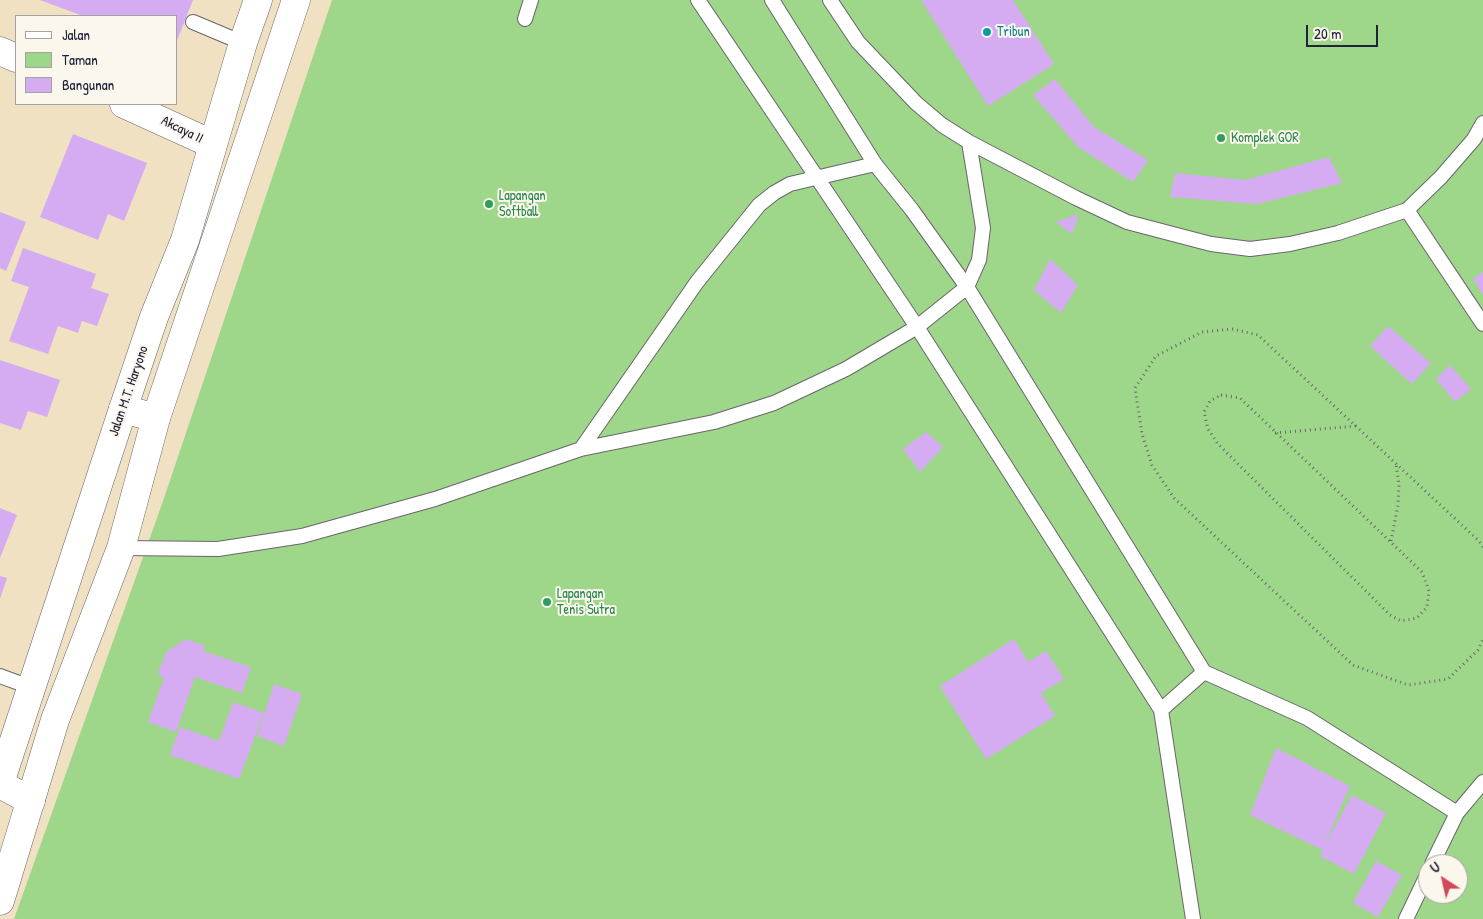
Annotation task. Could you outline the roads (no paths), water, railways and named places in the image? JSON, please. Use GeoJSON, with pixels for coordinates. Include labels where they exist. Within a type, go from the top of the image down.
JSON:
{"type":"FeatureCollection","features":[{"type":"Feature","properties":{"kind":"street","name":"Jalan M.T. Haryono"},"geometry":{"type":"LineString","coordinates":[[0,784],[30,687],[154,317],[185,240],[212,144],[258,0]]}},
{"type":"Feature","properties":{"kind":"street"},"geometry":{"type":"LineString","coordinates":[[0,901],[55,720],[121,548],[156,418],[296,0]]}},
{"type":"Feature","properties":{"kind":"street"},"geometry":{"type":"LineString","coordinates":[[0,51],[15,58]]}},
{"type":"Feature","properties":{"kind":"street","name":"Akcaya II"},"geometry":{"type":"LineString","coordinates":[[126,105],[212,144]]}},
{"type":"Feature","properties":{"kind":"street"},"geometry":{"type":"LineString","coordinates":[[123,409],[156,418]]}},
{"type":"Feature","properties":{"kind":"street"},"geometry":{"type":"LineString","coordinates":[[0,784],[31,801]]}},
{"type":"Feature","properties":{"kind":"lane"},"geometry":{"type":"LineString","coordinates":[[525,18],[531,0]]}},
{"type":"Feature","properties":{"kind":"lane"},"geometry":{"type":"LineString","coordinates":[[698,0],[917,327],[1161,710],[1194,919]]}},
{"type":"Feature","properties":{"kind":"lane"},"geometry":{"type":"LineString","coordinates":[[772,0],[875,164],[912,210],[966,287],[1204,672],[1307,718],[1457,813]]}},
{"type":"Feature","properties":{"kind":"lane"},"geometry":{"type":"LineString","coordinates":[[830,0],[858,42],[916,104],[942,125],[969,142],[1076,198],[1127,222],[1210,244],[1250,249],[1290,244],[1338,233],[1407,210],[1441,177],[1474,139],[1483,123]]}},
{"type":"Feature","properties":{"kind":"lane"},"geometry":{"type":"LineString","coordinates":[[192,22],[243,43]]}},
{"type":"Feature","properties":{"kind":"lane"},"geometry":{"type":"LineString","coordinates":[[121,548],[218,549],[302,536],[435,500],[581,449],[714,422],[774,403],[846,369],[917,327],[966,287],[979,260],[983,228],[969,142]]}},
{"type":"Feature","properties":{"kind":"lane"},"geometry":{"type":"LineString","coordinates":[[581,449],[697,282],[759,205],[774,193],[790,184],[875,164]]}},
{"type":"Feature","properties":{"kind":"lane"},"geometry":{"type":"LineString","coordinates":[[1407,210],[1483,324]]}},
{"type":"Feature","properties":{"kind":"lane"},"geometry":{"type":"LineString","coordinates":[[1161,710],[1204,672]]}},
{"type":"Feature","properties":{"kind":"lane"},"geometry":{"type":"LineString","coordinates":[[0,676],[30,687]]}},
{"type":"Feature","properties":{"kind":"lane"},"geometry":{"type":"LineString","coordinates":[[1437,854],[1457,813],[1483,782]]}},
{"type":"Feature","properties":{"kind":"lane"},"geometry":{"type":"LineString","coordinates":[[1406,919],[1418,894]]}},
{"type":"Feature","properties":{"kind":"place","name":"Tribun"},"geometry":{"type":"Point","coordinates":[987,32]}},
{"type":"Feature","properties":{"kind":"place","name":"Komplek GOR"},"geometry":{"type":"Point","coordinates":[1221,138]}},
{"type":"Feature","properties":{"kind":"place","name":"Lapangan Softball"},"geometry":{"type":"Point","coordinates":[489,204]}},
{"type":"Feature","properties":{"kind":"place","name":"Lapangan Tenis Sutra"},"geometry":{"type":"Point","coordinates":[547,602]}}]}
